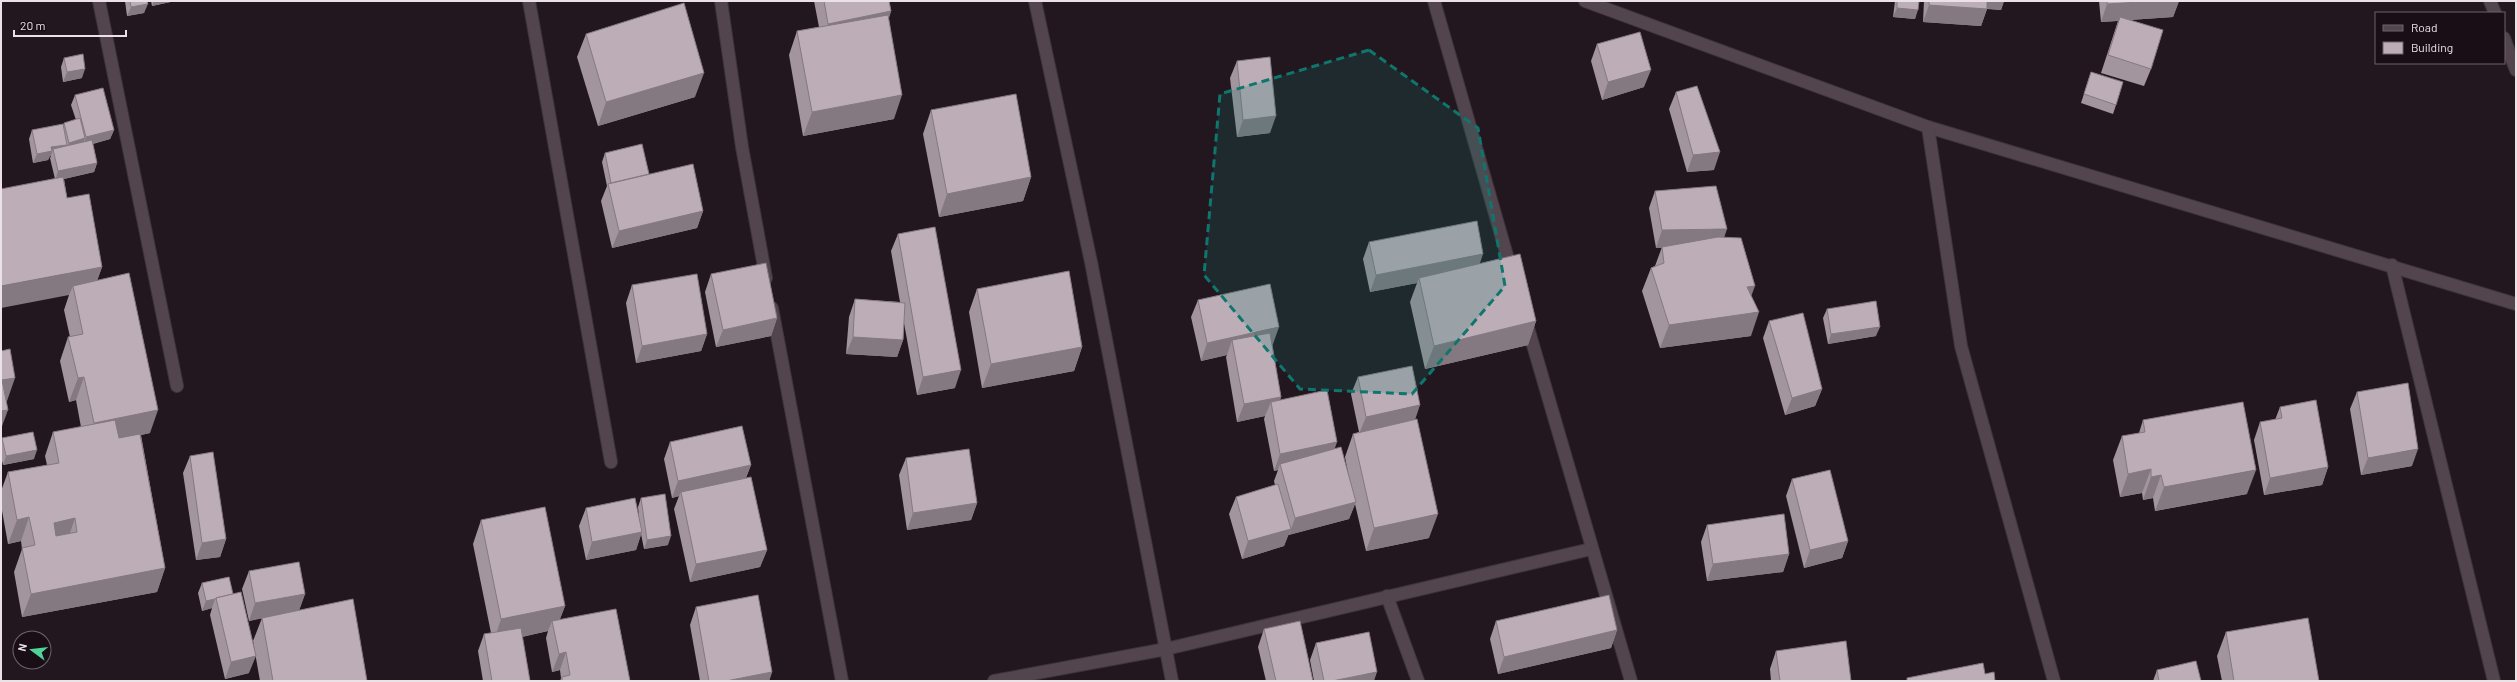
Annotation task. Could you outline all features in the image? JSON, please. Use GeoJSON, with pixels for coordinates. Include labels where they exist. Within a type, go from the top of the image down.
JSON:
{"type":"FeatureCollection","features":[{"type":"Feature","properties":{"kind":"street"},"geometry":{"type":"LineString","coordinates":[[99,1],[177,386]]}},
{"type":"Feature","properties":{"kind":"street"},"geometry":{"type":"LineString","coordinates":[[528,1],[611,462]]}},
{"type":"Feature","properties":{"kind":"street"},"geometry":{"type":"LineString","coordinates":[[721,1],[742,147],[842,681]]}},
{"type":"Feature","properties":{"kind":"street"},"geometry":{"type":"LineString","coordinates":[[1035,1],[1091,262],[1172,681]]}},
{"type":"Feature","properties":{"kind":"street"},"geometry":{"type":"LineString","coordinates":[[1434,1],[1515,283]]}},
{"type":"Feature","properties":{"kind":"street"},"geometry":{"type":"LineString","coordinates":[[1585,1],[1928,127],[2392,265],[2516,304]]}},
{"type":"Feature","properties":{"kind":"street"},"geometry":{"type":"LineString","coordinates":[[2490,1],[2495,12]]}},
{"type":"Feature","properties":{"kind":"street"},"geometry":{"type":"LineString","coordinates":[[2505,41],[2516,70]]}},
{"type":"Feature","properties":{"kind":"street"},"geometry":{"type":"LineString","coordinates":[[1928,127],[1961,346],[2054,681]]}},
{"type":"Feature","properties":{"kind":"street"},"geometry":{"type":"LineString","coordinates":[[2392,265],[2494,681]]}},
{"type":"Feature","properties":{"kind":"street"},"geometry":{"type":"LineString","coordinates":[[1521,306],[1591,549],[1631,681]]}},
{"type":"Feature","properties":{"kind":"street"},"geometry":{"type":"LineString","coordinates":[[994,681],[1166,648],[1591,549]]}},
{"type":"Feature","properties":{"kind":"street"},"geometry":{"type":"LineString","coordinates":[[1387,596],[1418,681]]}},
{"type":"Feature","properties":{"kind":"highlighted area"},"geometry":{"type":"Polygon","coordinates":[[[1369,50],[1478,128],[1505,286],[1412,394],[1300,389],[1204,275],[1220,94],[1369,50]]]}},
{"type":"Feature","properties":{"kind":"building"},"geometry":{"type":"Polygon","coordinates":[[[130,1],[147,1],[148,4],[131,7],[130,1]]]}},
{"type":"Feature","properties":{"kind":"building"},"geometry":{"type":"Polygon","coordinates":[[[824,1],[889,1],[891,11],[828,24],[824,1]]]}},
{"type":"Feature","properties":{"kind":"building"},"geometry":{"type":"Polygon","coordinates":[[[1897,1],[1919,1],[1918,10],[1897,8],[1897,1]]]}},
{"type":"Feature","properties":{"kind":"building"},"geometry":{"type":"Polygon","coordinates":[[[1929,1],[1987,1],[1987,9],[1929,5],[1929,1]]]}},
{"type":"Feature","properties":{"kind":"building"},"geometry":{"type":"Polygon","coordinates":[[[2107,1],[2155,1],[2107,4],[2107,1]]]}},
{"type":"Feature","properties":{"kind":"building"},"geometry":{"type":"Polygon","coordinates":[[[684,3],[704,73],[606,102],[586,34],[684,3]]]}},
{"type":"Feature","properties":{"kind":"building"},"geometry":{"type":"Polygon","coordinates":[[[888,15],[902,95],[812,112],[797,31],[888,15]]]}},
{"type":"Feature","properties":{"kind":"building"},"geometry":{"type":"Polygon","coordinates":[[[2120,17],[2163,30],[2151,69],[2108,55],[2120,17]]]}},
{"type":"Feature","properties":{"kind":"building"},"geometry":{"type":"Polygon","coordinates":[[[1640,32],[1651,70],[1608,82],[1597,44],[1640,32]]]}},
{"type":"Feature","properties":{"kind":"building"},"geometry":{"type":"Polygon","coordinates":[[[83,54],[85,69],[67,72],[64,58],[83,54]]]}},
{"type":"Feature","properties":{"kind":"building"},"geometry":{"type":"Polygon","coordinates":[[[1270,57],[1276,116],[1243,120],[1237,61],[1270,57]]]}},
{"type":"Feature","properties":{"kind":"building"},"geometry":{"type":"Polygon","coordinates":[[[2091,72],[2123,82],[2116,105],[2084,94],[2091,72]]]}},
{"type":"Feature","properties":{"kind":"building"},"geometry":{"type":"Polygon","coordinates":[[[1697,86],[1720,152],[1693,155],[1676,92],[1697,86]]]}},
{"type":"Feature","properties":{"kind":"building"},"geometry":{"type":"Polygon","coordinates":[[[103,88],[114,130],[86,137],[75,95],[103,88]]]}},
{"type":"Feature","properties":{"kind":"building"},"geometry":{"type":"Polygon","coordinates":[[[1016,94],[1031,177],[947,194],[931,110],[1016,94]]]}},
{"type":"Feature","properties":{"kind":"building"},"geometry":{"type":"Polygon","coordinates":[[[80,118],[85,138],[69,143],[64,123],[80,118]]]}},
{"type":"Feature","properties":{"kind":"building"},"geometry":{"type":"Polygon","coordinates":[[[63,124],[67,145],[51,147],[52,151],[37,154],[32,130],[63,124]]]}},
{"type":"Feature","properties":{"kind":"building"},"geometry":{"type":"Polygon","coordinates":[[[92,140],[97,163],[58,171],[53,149],[92,140]]]}},
{"type":"Feature","properties":{"kind":"building"},"geometry":{"type":"Polygon","coordinates":[[[642,144],[649,174],[611,183],[605,153],[642,144]]]}},
{"type":"Feature","properties":{"kind":"building"},"geometry":{"type":"Polygon","coordinates":[[[693,164],[703,211],[619,231],[608,184],[693,164]]]}},
{"type":"Feature","properties":{"kind":"building"},"geometry":{"type":"Polygon","coordinates":[[[63,177],[67,198],[89,194],[102,267],[1,286],[1,189],[63,177]]]}},
{"type":"Feature","properties":{"kind":"building"},"geometry":{"type":"Polygon","coordinates":[[[1716,186],[1727,229],[1662,230],[1655,191],[1716,186]]]}},
{"type":"Feature","properties":{"kind":"building"},"geometry":{"type":"Polygon","coordinates":[[[1477,221],[1483,254],[1376,275],[1369,242],[1477,221]]]}},
{"type":"Feature","properties":{"kind":"building"},"geometry":{"type":"Polygon","coordinates":[[[935,227],[961,370],[923,377],[898,234],[935,227]]]}},
{"type":"Feature","properties":{"kind":"building"},"geometry":{"type":"Polygon","coordinates":[[[1718,237],[1741,238],[1755,286],[1747,287],[1759,312],[1669,325],[1651,268],[1664,263],[1662,247],[1718,237]]]}},
{"type":"Feature","properties":{"kind":"building"},"geometry":{"type":"Polygon","coordinates":[[[1520,254],[1536,321],[1434,346],[1419,278],[1520,254]]]}},
{"type":"Feature","properties":{"kind":"building"},"geometry":{"type":"Polygon","coordinates":[[[766,263],[777,318],[723,330],[711,274],[766,263]]]}},
{"type":"Feature","properties":{"kind":"building"},"geometry":{"type":"Polygon","coordinates":[[[1069,271],[1082,347],[991,364],[977,289],[1069,271]]]}},
{"type":"Feature","properties":{"kind":"building"},"geometry":{"type":"Polygon","coordinates":[[[129,273],[158,410],[94,423],[84,377],[78,378],[68,337],[83,334],[73,286],[129,273]]]}},
{"type":"Feature","properties":{"kind":"building"},"geometry":{"type":"Polygon","coordinates":[[[697,274],[707,334],[642,346],[632,285],[697,274]]]}},
{"type":"Feature","properties":{"kind":"building"},"geometry":{"type":"Polygon","coordinates":[[[1270,284],[1279,327],[1207,343],[1198,300],[1270,284]]]}},
{"type":"Feature","properties":{"kind":"building"},"geometry":{"type":"Polygon","coordinates":[[[855,299],[905,303],[903,340],[853,337],[855,299]]]}},
{"type":"Feature","properties":{"kind":"building"},"geometry":{"type":"Polygon","coordinates":[[[1876,301],[1880,327],[1831,334],[1827,309],[1876,301]]]}},
{"type":"Feature","properties":{"kind":"building"},"geometry":{"type":"Polygon","coordinates":[[[1803,313],[1822,389],[1792,398],[1769,321],[1803,313]]]}},
{"type":"Feature","properties":{"kind":"building"},"geometry":{"type":"Polygon","coordinates":[[[1270,333],[1281,397],[1244,404],[1232,340],[1270,333]]]}},
{"type":"Feature","properties":{"kind":"building"},"geometry":{"type":"Polygon","coordinates":[[[10,349],[15,378],[2,380],[8,410],[1,411],[1,351],[10,349]]]}},
{"type":"Feature","properties":{"kind":"building"},"geometry":{"type":"Polygon","coordinates":[[[1412,366],[1420,405],[1366,417],[1358,377],[1412,366]]]}},
{"type":"Feature","properties":{"kind":"building"},"geometry":{"type":"Polygon","coordinates":[[[2408,383],[2418,449],[2368,458],[2357,392],[2408,383]]]}},
{"type":"Feature","properties":{"kind":"building"},"geometry":{"type":"Polygon","coordinates":[[[1327,390],[1337,442],[1280,454],[1271,402],[1327,390]]]}},
{"type":"Feature","properties":{"kind":"building"},"geometry":{"type":"Polygon","coordinates":[[[2316,400],[2328,467],[2270,478],[2260,422],[2282,418],[2280,407],[2316,400]]]}},
{"type":"Feature","properties":{"kind":"building"},"geometry":{"type":"Polygon","coordinates":[[[2243,402],[2256,470],[2164,487],[2161,475],[2151,477],[2151,469],[2128,474],[2122,436],[2145,432],[2143,420],[2243,402]]]}},
{"type":"Feature","properties":{"kind":"building"},"geometry":{"type":"Polygon","coordinates":[[[1417,419],[1438,514],[1374,528],[1353,434],[1417,419]]]}},
{"type":"Feature","properties":{"kind":"building"},"geometry":{"type":"Polygon","coordinates":[[[115,420],[119,438],[140,434],[165,568],[31,594],[22,548],[35,545],[29,517],[17,520],[8,472],[59,463],[53,432],[115,420]],[[75,518],[54,523],[56,536],[77,532],[75,518]]]}},
{"type":"Feature","properties":{"kind":"building"},"geometry":{"type":"Polygon","coordinates":[[[742,426],[751,465],[678,481],[670,442],[742,426]]]}},
{"type":"Feature","properties":{"kind":"building"},"geometry":{"type":"Polygon","coordinates":[[[33,432],[37,450],[6,456],[2,438],[33,432]]]}},
{"type":"Feature","properties":{"kind":"building"},"geometry":{"type":"Polygon","coordinates":[[[1341,447],[1356,502],[1295,518],[1280,464],[1341,447]]]}},
{"type":"Feature","properties":{"kind":"building"},"geometry":{"type":"Polygon","coordinates":[[[969,449],[977,503],[913,513],[906,458],[969,449]]]}},
{"type":"Feature","properties":{"kind":"building"},"geometry":{"type":"Polygon","coordinates":[[[213,452],[226,539],[202,543],[190,456],[213,452]]]}},
{"type":"Feature","properties":{"kind":"building"},"geometry":{"type":"Polygon","coordinates":[[[1830,470],[1848,541],[1810,550],[1792,479],[1830,470]]]}},
{"type":"Feature","properties":{"kind":"building"},"geometry":{"type":"Polygon","coordinates":[[[751,477],[767,550],[696,564],[681,492],[751,477]]]}},
{"type":"Feature","properties":{"kind":"building"},"geometry":{"type":"Polygon","coordinates":[[[1278,484],[1291,529],[1248,541],[1236,497],[1278,484]]]}},
{"type":"Feature","properties":{"kind":"building"},"geometry":{"type":"Polygon","coordinates":[[[665,494],[671,536],[647,540],[641,498],[665,494]]]}},
{"type":"Feature","properties":{"kind":"building"},"geometry":{"type":"Polygon","coordinates":[[[635,498],[642,532],[592,542],[586,508],[635,498]]]}},
{"type":"Feature","properties":{"kind":"building"},"geometry":{"type":"Polygon","coordinates":[[[545,507],[565,606],[501,619],[481,520],[545,507]]]}},
{"type":"Feature","properties":{"kind":"building"},"geometry":{"type":"Polygon","coordinates":[[[1784,514],[1789,554],[1713,564],[1707,525],[1784,514]]]}},
{"type":"Feature","properties":{"kind":"building"},"geometry":{"type":"Polygon","coordinates":[[[299,562],[305,594],[255,603],[249,571],[299,562]]]}},
{"type":"Feature","properties":{"kind":"building"},"geometry":{"type":"Polygon","coordinates":[[[229,577],[233,594],[206,601],[202,583],[229,577]]]}},
{"type":"Feature","properties":{"kind":"building"},"geometry":{"type":"Polygon","coordinates":[[[241,592],[256,656],[231,662],[216,598],[241,592]]]}},
{"type":"Feature","properties":{"kind":"building"},"geometry":{"type":"Polygon","coordinates":[[[758,595],[772,672],[726,681],[709,681],[696,607],[758,595]]]}},
{"type":"Feature","properties":{"kind":"building"},"geometry":{"type":"Polygon","coordinates":[[[1609,595],[1617,630],[1504,657],[1496,621],[1609,595]]]}},
{"type":"Feature","properties":{"kind":"building"},"geometry":{"type":"Polygon","coordinates":[[[353,599],[367,681],[273,681],[262,618],[353,599]]]}},
{"type":"Feature","properties":{"kind":"building"},"geometry":{"type":"Polygon","coordinates":[[[616,609],[630,681],[562,681],[562,677],[570,675],[566,652],[559,654],[552,621],[616,609]]]}},
{"type":"Feature","properties":{"kind":"building"},"geometry":{"type":"Polygon","coordinates":[[[2308,618],[2319,681],[2234,681],[2226,632],[2308,618]]]}},
{"type":"Feature","properties":{"kind":"building"},"geometry":{"type":"Polygon","coordinates":[[[1300,621],[1313,681],[1276,681],[1264,629],[1300,621]]]}},
{"type":"Feature","properties":{"kind":"building"},"geometry":{"type":"Polygon","coordinates":[[[521,628],[530,681],[492,681],[484,634],[521,628]]]}},
{"type":"Feature","properties":{"kind":"building"},"geometry":{"type":"Polygon","coordinates":[[[1369,632],[1377,672],[1332,681],[1324,681],[1316,643],[1369,632]]]}},
{"type":"Feature","properties":{"kind":"building"},"geometry":{"type":"Polygon","coordinates":[[[1846,641],[1851,681],[1780,681],[1776,651],[1846,641]]]}},
{"type":"Feature","properties":{"kind":"building"},"geometry":{"type":"Polygon","coordinates":[[[2196,661],[2201,681],[2159,681],[2157,670],[2196,661]]]}},
{"type":"Feature","properties":{"kind":"building"},"geometry":{"type":"Polygon","coordinates":[[[1983,663],[1985,674],[1994,672],[1995,681],[1907,681],[1907,678],[1983,663]]]}}]}
